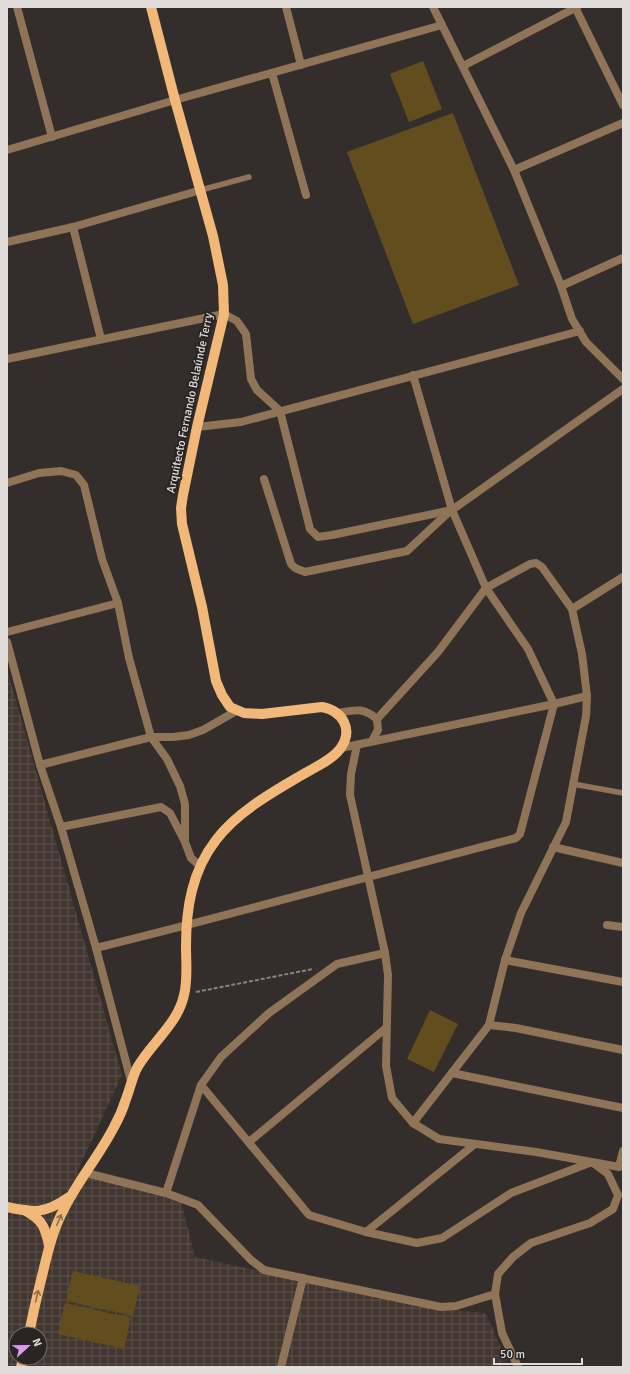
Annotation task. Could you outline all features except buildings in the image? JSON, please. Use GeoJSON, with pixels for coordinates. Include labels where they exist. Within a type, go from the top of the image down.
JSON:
{"type":"FeatureCollection","features":[{"type":"Feature","properties":{"kind":"main road","name":"Arquitecto Fernando Belaúnde Terry"},"geometry":{"type":"LineString","coordinates":[[151,7],[175,100],[201,190],[220,265],[223,284],[224,314],[197,427],[181,508],[182,524],[202,607],[216,681],[222,695],[230,707],[252,714],[322,707],[331,709],[338,713]]}},
{"type":"Feature","properties":{"kind":"main road"},"geometry":{"type":"LineString","coordinates":[[31,1326],[50,1245],[62,1212],[112,1130],[120,1114],[131,1081],[138,1066],[180,1010],[185,995],[186,926],[189,901],[196,876],[205,856],[217,838],[231,824],[279,788],[333,756],[341,748],[345,737],[345,724],[338,713]]}},
{"type":"Feature","properties":{"kind":"main road"},"geometry":{"type":"LineString","coordinates":[[7,1207],[26,1211],[41,1211],[51,1208],[71,1195]]}},
{"type":"Feature","properties":{"kind":"main road"},"geometry":{"type":"LineString","coordinates":[[26,1211],[40,1221],[50,1245]]}},
{"type":"Feature","properties":{"kind":"street"},"geometry":{"type":"LineString","coordinates":[[17,7],[52,137]]}},
{"type":"Feature","properties":{"kind":"street"},"geometry":{"type":"LineString","coordinates":[[286,7],[301,65]]}},
{"type":"Feature","properties":{"kind":"street"},"geometry":{"type":"LineString","coordinates":[[433,7],[514,170],[561,286],[572,319],[586,342],[623,379]]}},
{"type":"Feature","properties":{"kind":"street"},"geometry":{"type":"LineString","coordinates":[[463,66],[576,7],[623,105]]}},
{"type":"Feature","properties":{"kind":"street"},"geometry":{"type":"LineString","coordinates":[[7,150],[175,100],[442,26]]}},
{"type":"Feature","properties":{"kind":"street"},"geometry":{"type":"LineString","coordinates":[[272,73],[306,195]]}},
{"type":"Feature","properties":{"kind":"street"},"geometry":{"type":"LineString","coordinates":[[514,170],[623,123]]}},
{"type":"Feature","properties":{"kind":"street"},"geometry":{"type":"LineString","coordinates":[[7,242],[73,227],[201,190]]}},
{"type":"Feature","properties":{"kind":"street"},"geometry":{"type":"LineString","coordinates":[[73,227],[101,340]]}},
{"type":"Feature","properties":{"kind":"street"},"geometry":{"type":"LineString","coordinates":[[561,286],[623,258]]}},
{"type":"Feature","properties":{"kind":"street"},"geometry":{"type":"LineString","coordinates":[[7,359],[224,314],[237,321],[246,334],[251,379],[257,390],[280,411],[310,529],[318,536],[332,535],[452,510]]}},
{"type":"Feature","properties":{"kind":"street"},"geometry":{"type":"LineString","coordinates":[[197,427],[241,422],[580,331]]}},
{"type":"Feature","properties":{"kind":"street"},"geometry":{"type":"LineString","coordinates":[[96,948],[186,926],[516,838],[520,834],[554,704],[528,649],[486,588],[452,510],[413,376]]}},
{"type":"Feature","properties":{"kind":"street"},"geometry":{"type":"LineString","coordinates":[[264,480],[291,564],[295,568],[305,572],[407,551],[452,510],[623,389]]}},
{"type":"Feature","properties":{"kind":"street"},"geometry":{"type":"LineString","coordinates":[[7,480],[39,473],[61,471],[76,475],[84,485],[102,559],[118,603],[129,658],[151,738],[167,759],[180,786],[185,804],[185,842]]}},
{"type":"Feature","properties":{"kind":"street"},"geometry":{"type":"LineString","coordinates":[[377,719],[438,652],[486,588],[530,564],[536,563],[542,567],[572,609],[582,654],[587,696],[586,716],[566,822],[521,913],[488,1025],[413,1123]]}},
{"type":"Feature","properties":{"kind":"street"},"geometry":{"type":"LineString","coordinates":[[572,609],[623,577]]}},
{"type":"Feature","properties":{"kind":"street"},"geometry":{"type":"LineString","coordinates":[[7,632],[118,603]]}},
{"type":"Feature","properties":{"kind":"street"},"geometry":{"type":"LineString","coordinates":[[7,642],[40,765],[61,827],[96,948],[131,1081]]}},
{"type":"Feature","properties":{"kind":"street"},"geometry":{"type":"LineString","coordinates":[[341,748],[587,696]]}},
{"type":"Feature","properties":{"kind":"street"},"geometry":{"type":"LineString","coordinates":[[40,765],[151,738],[188,735],[203,730],[238,710]]}},
{"type":"Feature","properties":{"kind":"street"},"geometry":{"type":"LineString","coordinates":[[338,713],[356,710],[369,712],[377,719],[378,730],[372,741]]}},
{"type":"Feature","properties":{"kind":"street"},"geometry":{"type":"LineString","coordinates":[[357,745],[351,774],[350,795],[385,953],[388,975],[386,1066],[392,1098],[413,1123],[439,1139],[536,1152],[619,1167],[623,1151]]}},
{"type":"Feature","properties":{"kind":"street"},"geometry":{"type":"LineString","coordinates":[[61,827],[161,807],[170,813],[185,842],[191,858],[200,866]]}},
{"type":"Feature","properties":{"kind":"street"},"geometry":{"type":"LineString","coordinates":[[553,847],[623,864]]}},
{"type":"Feature","properties":{"kind":"street"},"geometry":{"type":"LineString","coordinates":[[607,925],[623,927]]}},
{"type":"Feature","properties":{"kind":"street"},"geometry":{"type":"LineString","coordinates":[[166,1193],[201,1085],[221,1057],[269,1012],[337,964],[385,953]]}},
{"type":"Feature","properties":{"kind":"street"},"geometry":{"type":"LineString","coordinates":[[506,960],[623,982]]}},
{"type":"Feature","properties":{"kind":"street"},"geometry":{"type":"LineString","coordinates":[[488,1025],[516,1028],[623,1050]]}},
{"type":"Feature","properties":{"kind":"street"},"geometry":{"type":"LineString","coordinates":[[250,1142],[386,1028]]}},
{"type":"Feature","properties":{"kind":"street"},"geometry":{"type":"LineString","coordinates":[[452,1073],[623,1108]]}},
{"type":"Feature","properties":{"kind":"street"},"geometry":{"type":"LineString","coordinates":[[201,1085],[250,1142],[309,1215],[366,1232],[417,1243],[442,1238],[511,1193],[592,1162]]}},
{"type":"Feature","properties":{"kind":"street"},"geometry":{"type":"LineString","coordinates":[[366,1232],[475,1144]]}},
{"type":"Feature","properties":{"kind":"street"},"geometry":{"type":"LineString","coordinates":[[518,1367],[502,1333],[494,1294],[498,1274],[514,1257],[531,1244],[590,1223],[613,1209],[618,1195],[612,1181],[608,1174],[592,1162]]}},
{"type":"Feature","properties":{"kind":"street"},"geometry":{"type":"LineString","coordinates":[[86,1173],[166,1193],[198,1205],[251,1260],[264,1270],[441,1308],[456,1306],[494,1294]]}},
{"type":"Feature","properties":{"kind":"street"},"geometry":{"type":"LineString","coordinates":[[281,1367],[303,1278]]}},
{"type":"Feature","properties":{"kind":"lane"},"geometry":{"type":"LineString","coordinates":[[201,190],[249,177]]}},
{"type":"Feature","properties":{"kind":"lane"},"geometry":{"type":"LineString","coordinates":[[573,784],[623,793]]}},
{"type":"Feature","properties":{"kind":"path"},"geometry":{"type":"LineString","coordinates":[[185,995],[314,968]]}},
{"type":"Feature","properties":{"kind":"shaded area"},"geometry":{"type":"Polygon","coordinates":[[[423,61],[442,109],[409,122],[390,74],[423,61]]]}},
{"type":"Feature","properties":{"kind":"shaded area"},"geometry":{"type":"Polygon","coordinates":[[[453,113],[519,285],[413,324],[347,152],[453,113]]]}},
{"type":"Feature","properties":{"kind":"shaded area"},"geometry":{"type":"Polygon","coordinates":[[[7,669],[122,1075],[77,1172],[180,1197],[195,1257],[431,1308],[486,1313],[509,1367],[7,1367],[7,669]]]}},
{"type":"Feature","properties":{"kind":"shaded area"},"geometry":{"type":"Polygon","coordinates":[[[430,1010],[458,1024],[434,1072],[407,1059],[430,1010]]]}},
{"type":"Feature","properties":{"kind":"shaded area"},"geometry":{"type":"Polygon","coordinates":[[[73,1271],[140,1286],[133,1316],[66,1301],[73,1271]]]}},
{"type":"Feature","properties":{"kind":"shaded area"},"geometry":{"type":"Polygon","coordinates":[[[65,1303],[131,1318],[124,1349],[58,1334],[65,1303]]]}}]}
